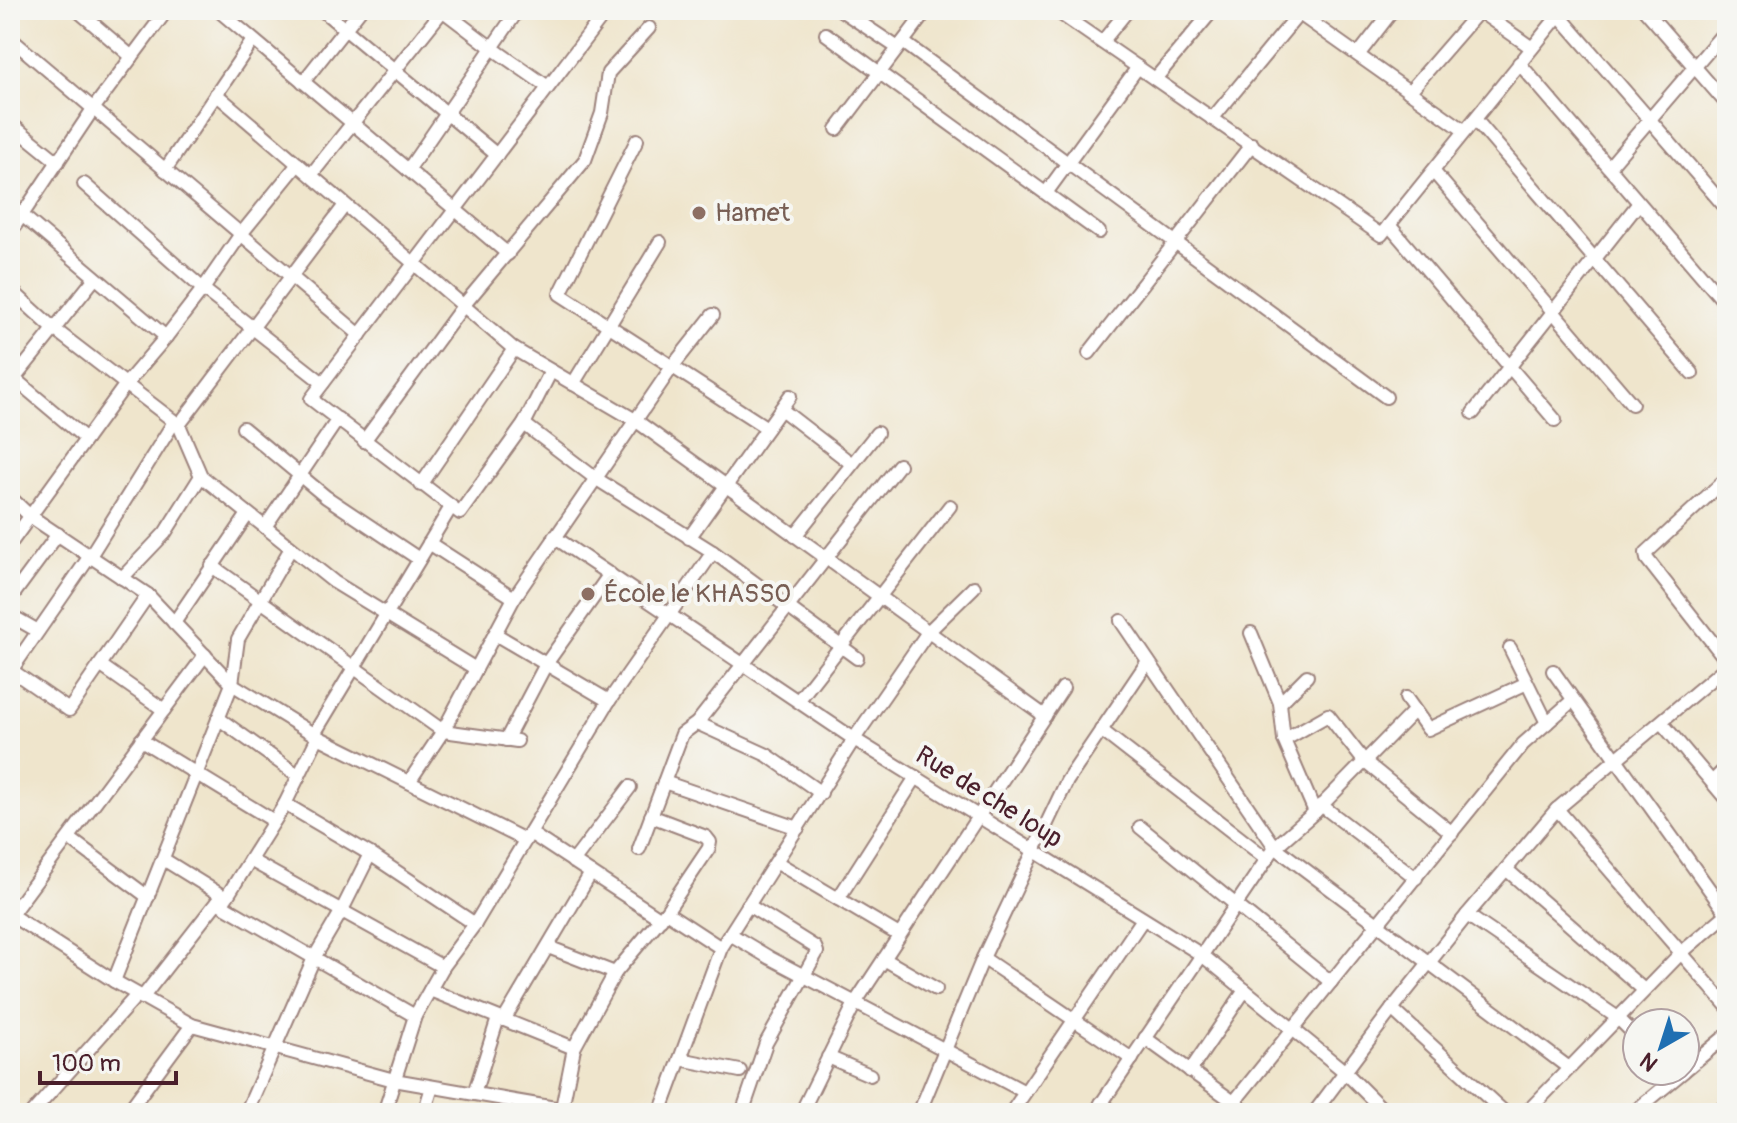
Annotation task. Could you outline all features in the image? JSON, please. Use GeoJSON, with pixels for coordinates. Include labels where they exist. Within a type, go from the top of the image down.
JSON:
{"type":"FeatureCollection","features":[{"type":"Feature","properties":{"kind":"street"},"geometry":{"type":"LineString","coordinates":[[77,10],[132,57]]}},
{"type":"Feature","properties":{"kind":"street"},"geometry":{"type":"LineString","coordinates":[[10,233],[93,109],[167,10]]}},
{"type":"Feature","properties":{"kind":"street"},"geometry":{"type":"LineString","coordinates":[[218,10],[508,254]]}},
{"type":"Feature","properties":{"kind":"street"},"geometry":{"type":"LineString","coordinates":[[322,10],[497,155]]}},
{"type":"Feature","properties":{"kind":"street"},"geometry":{"type":"LineString","coordinates":[[303,82],[360,10]]}},
{"type":"Feature","properties":{"kind":"street"},"geometry":{"type":"LineString","coordinates":[[311,175],[443,10],[548,87]]}},
{"type":"Feature","properties":{"kind":"street"},"geometry":{"type":"LineString","coordinates":[[408,170],[518,10]]}},
{"type":"Feature","properties":{"kind":"street"},"geometry":{"type":"LineString","coordinates":[[551,371],[524,424],[460,513],[311,399],[607,10]]}},
{"type":"Feature","properties":{"kind":"street"},"geometry":{"type":"LineString","coordinates":[[841,10],[901,45],[1068,163],[1386,397]]}},
{"type":"Feature","properties":{"kind":"street"},"geometry":{"type":"LineString","coordinates":[[837,129],[927,10]]}},
{"type":"Feature","properties":{"kind":"street"},"geometry":{"type":"LineString","coordinates":[[1055,10],[1381,235],[1561,12],[1727,209]]}},
{"type":"Feature","properties":{"kind":"street"},"geometry":{"type":"LineString","coordinates":[[1102,42],[1128,10]]}},
{"type":"Feature","properties":{"kind":"street"},"geometry":{"type":"LineString","coordinates":[[1155,79],[1213,10]]}},
{"type":"Feature","properties":{"kind":"street"},"geometry":{"type":"LineString","coordinates":[[1358,55],[1393,10]]}},
{"type":"Feature","properties":{"kind":"street"},"geometry":{"type":"LineString","coordinates":[[1409,92],[1479,10],[1532,48]]}},
{"type":"Feature","properties":{"kind":"street"},"geometry":{"type":"LineString","coordinates":[[1645,10],[1727,104]]}},
{"type":"Feature","properties":{"kind":"street"},"geometry":{"type":"LineString","coordinates":[[1212,119],[1299,11],[1465,131]]}},
{"type":"Feature","properties":{"kind":"street"},"geometry":{"type":"LineString","coordinates":[[364,441],[463,306],[585,160],[602,113],[608,73],[649,28]]}},
{"type":"Feature","properties":{"kind":"street"},"geometry":{"type":"LineString","coordinates":[[1609,167],[1727,29]]}},
{"type":"Feature","properties":{"kind":"street"},"geometry":{"type":"LineString","coordinates":[[826,34],[1099,232]]}},
{"type":"Feature","properties":{"kind":"street"},"geometry":{"type":"LineString","coordinates":[[10,38],[360,335]]}},
{"type":"Feature","properties":{"kind":"street"},"geometry":{"type":"LineString","coordinates":[[165,170],[253,40]]}},
{"type":"Feature","properties":{"kind":"street"},"geometry":{"type":"LineString","coordinates":[[1519,63],[1727,305]]}},
{"type":"Feature","properties":{"kind":"street"},"geometry":{"type":"LineString","coordinates":[[1046,193],[1138,67]]}},
{"type":"Feature","properties":{"kind":"street"},"geometry":{"type":"LineString","coordinates":[[216,94],[514,349],[635,420],[1045,716]]}},
{"type":"Feature","properties":{"kind":"street"},"geometry":{"type":"LineString","coordinates":[[1475,119],[1692,373]]}},
{"type":"Feature","properties":{"kind":"street"},"geometry":{"type":"LineString","coordinates":[[10,123],[58,162]]}},
{"type":"Feature","properties":{"kind":"street"},"geometry":{"type":"LineString","coordinates":[[637,140],[560,294],[767,428]]}},
{"type":"Feature","properties":{"kind":"street"},"geometry":{"type":"LineString","coordinates":[[1089,353],[1252,144]]}},
{"type":"Feature","properties":{"kind":"street"},"geometry":{"type":"LineString","coordinates":[[10,544],[126,384],[166,337],[241,234],[298,164]]}},
{"type":"Feature","properties":{"kind":"street"},"geometry":{"type":"LineString","coordinates":[[1433,171],[1632,404]]}},
{"type":"Feature","properties":{"kind":"street"},"geometry":{"type":"LineString","coordinates":[[84,184],[203,289],[323,383]]}},
{"type":"Feature","properties":{"kind":"street"},"geometry":{"type":"LineString","coordinates":[[1473,413],[1639,203]]}},
{"type":"Feature","properties":{"kind":"street"},"geometry":{"type":"LineString","coordinates":[[10,205],[166,337]]}},
{"type":"Feature","properties":{"kind":"street"},"geometry":{"type":"LineString","coordinates":[[148,595],[69,710],[11,671],[177,424],[345,205]]}},
{"type":"Feature","properties":{"kind":"street"},"geometry":{"type":"LineString","coordinates":[[1389,225],[1555,420]]}},
{"type":"Feature","properties":{"kind":"street"},"geometry":{"type":"LineString","coordinates":[[573,384],[660,242]]}},
{"type":"Feature","properties":{"kind":"street"},"geometry":{"type":"LineString","coordinates":[[86,439],[11,379],[95,278]]}},
{"type":"Feature","properties":{"kind":"street"},"geometry":{"type":"LineString","coordinates":[[10,289],[54,329],[177,424],[201,476],[334,582],[476,669]]}},
{"type":"Feature","properties":{"kind":"street"},"geometry":{"type":"LineString","coordinates":[[409,782],[443,731],[514,598],[672,367],[713,315]]}},
{"type":"Feature","properties":{"kind":"street"},"geometry":{"type":"LineString","coordinates":[[421,485],[514,349]]}},
{"type":"Feature","properties":{"kind":"street"},"geometry":{"type":"LineString","coordinates":[[689,538],[790,396]]}},
{"type":"Feature","properties":{"kind":"street"},"geometry":{"type":"LineString","coordinates":[[781,409],[852,464]]}},
{"type":"Feature","properties":{"kind":"street"},"geometry":{"type":"LineString","coordinates":[[265,527],[338,419]]}},
{"type":"Feature","properties":{"kind":"street"},"geometry":{"type":"LineString","coordinates":[[524,424],[595,478],[713,552],[857,658]]}},
{"type":"Feature","properties":{"kind":"street"},"geometry":{"type":"LineString","coordinates":[[243,428],[326,497],[419,559]]}},
{"type":"Feature","properties":{"kind":"street"},"geometry":{"type":"LineString","coordinates":[[795,536],[877,433]]}},
{"type":"Feature","properties":{"kind":"street"},"geometry":{"type":"LineString","coordinates":[[639,849],[679,741],[697,723],[899,465]]}},
{"type":"Feature","properties":{"kind":"street"},"geometry":{"type":"LineString","coordinates":[[122,578],[165,533],[201,476]]}},
{"type":"Feature","properties":{"kind":"street"},"geometry":{"type":"LineString","coordinates":[[1314,1113],[1467,915],[1557,809],[1727,664],[1647,559],[1646,553],[1727,478]]}},
{"type":"Feature","properties":{"kind":"street"},"geometry":{"type":"LineString","coordinates":[[10,497],[30,516],[148,595],[232,684],[316,735],[528,837],[721,948]]}},
{"type":"Feature","properties":{"kind":"street"},"geometry":{"type":"LineString","coordinates":[[798,701],[950,506]]}},
{"type":"Feature","properties":{"kind":"street"},"geometry":{"type":"LineString","coordinates":[[32,1113],[140,997],[219,899],[226,898],[285,804],[316,735],[353,667],[451,507]]}},
{"type":"Feature","properties":{"kind":"street"},"geometry":{"type":"LineString","coordinates":[[174,623],[248,514]]}},
{"type":"Feature","properties":{"kind":"street"},"geometry":{"type":"LineString","coordinates":[[10,599],[58,534]]}},
{"type":"Feature","properties":{"kind":"street","name":"Rue de che loup"},"geometry":{"type":"LineString","coordinates":[[554,537],[854,739],[1202,955],[1344,1071],[1386,1113]]}},
{"type":"Feature","properties":{"kind":"street"},"geometry":{"type":"LineString","coordinates":[[429,543],[514,598]]}},
{"type":"Feature","properties":{"kind":"street"},"geometry":{"type":"LineString","coordinates":[[114,981],[232,684],[238,639],[291,548]]}},
{"type":"Feature","properties":{"kind":"street"},"geometry":{"type":"LineString","coordinates":[[384,1113],[415,1016],[443,967],[475,924],[609,701],[713,552]]}},
{"type":"Feature","properties":{"kind":"street"},"geometry":{"type":"LineString","coordinates":[[212,566],[443,731],[511,740],[546,664],[610,574]]}},
{"type":"Feature","properties":{"kind":"street"},"geometry":{"type":"LineString","coordinates":[[660,1113],[721,948],[854,739],[928,632],[974,587]]}},
{"type":"Feature","properties":{"kind":"street"},"geometry":{"type":"LineString","coordinates":[[10,615],[38,631]]}},
{"type":"Feature","properties":{"kind":"street"},"geometry":{"type":"LineString","coordinates":[[1121,621],[1275,847],[1569,1068]]}},
{"type":"Feature","properties":{"kind":"street"},"geometry":{"type":"LineString","coordinates":[[1251,633],[1280,703],[1284,740],[1318,808],[1416,878]]}},
{"type":"Feature","properties":{"kind":"street"},"geometry":{"type":"LineString","coordinates":[[495,634],[609,701]]}},
{"type":"Feature","properties":{"kind":"street"},"geometry":{"type":"LineString","coordinates":[[1510,648],[1547,723]]}},
{"type":"Feature","properties":{"kind":"street"},"geometry":{"type":"LineString","coordinates":[[205,655],[11,916],[140,997],[192,1025],[394,1080],[561,1111],[603,1113]]}},
{"type":"Feature","properties":{"kind":"street"},"geometry":{"type":"LineString","coordinates":[[919,1113],[983,958],[1067,781],[1148,661]]}},
{"type":"Feature","properties":{"kind":"street"},"geometry":{"type":"LineString","coordinates":[[100,665],[164,710]]}},
{"type":"Feature","properties":{"kind":"street"},"geometry":{"type":"LineString","coordinates":[[1526,1113],[1681,953],[1727,914],[1553,671]]}},
{"type":"Feature","properties":{"kind":"street"},"geometry":{"type":"LineString","coordinates":[[1280,703],[1307,676]]}},
{"type":"Feature","properties":{"kind":"street"},"geometry":{"type":"LineString","coordinates":[[1406,698],[1428,729],[1527,683]]}},
{"type":"Feature","properties":{"kind":"street"},"geometry":{"type":"LineString","coordinates":[[801,1113],[855,1003],[1063,688]]}},
{"type":"Feature","properties":{"kind":"street"},"geometry":{"type":"LineString","coordinates":[[1145,1038],[1238,1108],[1293,1029],[1523,744],[1573,700]]}},
{"type":"Feature","properties":{"kind":"street"},"geometry":{"type":"LineString","coordinates":[[1115,1113],[1098,1108],[1275,847],[1414,711]]}},
{"type":"Feature","properties":{"kind":"street"},"geometry":{"type":"LineString","coordinates":[[1284,740],[1328,715],[1364,761],[1452,833]]}},
{"type":"Feature","properties":{"kind":"street"},"geometry":{"type":"LineString","coordinates":[[218,718],[299,776]]}},
{"type":"Feature","properties":{"kind":"street"},"geometry":{"type":"LineString","coordinates":[[1661,722],[1727,800]]}},
{"type":"Feature","properties":{"kind":"street"},"geometry":{"type":"LineString","coordinates":[[697,723],[767,755],[821,793]]}},
{"type":"Feature","properties":{"kind":"street"},"geometry":{"type":"LineString","coordinates":[[1101,730],[1267,859]]}},
{"type":"Feature","properties":{"kind":"street"},"geometry":{"type":"LineString","coordinates":[[141,740],[274,821]]}},
{"type":"Feature","properties":{"kind":"street"},"geometry":{"type":"LineString","coordinates":[[1712,782],[1727,767]]}},
{"type":"Feature","properties":{"kind":"street"},"geometry":{"type":"LineString","coordinates":[[838,899],[916,777]]}},
{"type":"Feature","properties":{"kind":"street"},"geometry":{"type":"LineString","coordinates":[[664,782],[798,828]]}},
{"type":"Feature","properties":{"kind":"street"},"geometry":{"type":"LineString","coordinates":[[573,862],[630,787]]}},
{"type":"Feature","properties":{"kind":"street"},"geometry":{"type":"LineString","coordinates":[[285,804],[370,854],[475,924]]}},
{"type":"Feature","properties":{"kind":"street"},"geometry":{"type":"LineString","coordinates":[[1557,809],[1727,1006]]}},
{"type":"Feature","properties":{"kind":"street"},"geometry":{"type":"LineString","coordinates":[[561,1111],[574,1048],[615,973],[663,915],[709,848],[710,842],[706,837],[651,816]]}},
{"type":"Feature","properties":{"kind":"street"},"geometry":{"type":"LineString","coordinates":[[1140,827],[1331,982]]}},
{"type":"Feature","properties":{"kind":"street"},"geometry":{"type":"LineString","coordinates":[[69,838],[148,897]]}},
{"type":"Feature","properties":{"kind":"street"},"geometry":{"type":"LineString","coordinates":[[246,1113],[314,958],[370,854]]}},
{"type":"Feature","properties":{"kind":"street"},"geometry":{"type":"LineString","coordinates":[[163,859],[219,899],[415,1016]]}},
{"type":"Feature","properties":{"kind":"street"},"geometry":{"type":"LineString","coordinates":[[250,860],[443,967]]}},
{"type":"Feature","properties":{"kind":"street"},"geometry":{"type":"LineString","coordinates":[[776,862],[899,935]]}},
{"type":"Feature","properties":{"kind":"street"},"geometry":{"type":"LineString","coordinates":[[1506,869],[1644,990]]}},
{"type":"Feature","properties":{"kind":"street"},"geometry":{"type":"LineString","coordinates":[[474,1094],[501,1019],[591,873]]}},
{"type":"Feature","properties":{"kind":"street"},"geometry":{"type":"LineString","coordinates":[[742,1113],[766,1043],[814,959],[815,947],[748,905]]}},
{"type":"Feature","properties":{"kind":"street"},"geometry":{"type":"LineString","coordinates":[[1467,915],[1621,1021]]}},
{"type":"Feature","properties":{"kind":"street"},"geometry":{"type":"LineString","coordinates":[[1011,1113],[1143,919]]}},
{"type":"Feature","properties":{"kind":"street"},"geometry":{"type":"LineString","coordinates":[[730,934],[1025,1092]]}},
{"type":"Feature","properties":{"kind":"street"},"geometry":{"type":"LineString","coordinates":[[548,947],[615,973]]}},
{"type":"Feature","properties":{"kind":"street"},"geometry":{"type":"LineString","coordinates":[[983,958],[1132,1059]]}},
{"type":"Feature","properties":{"kind":"street"},"geometry":{"type":"LineString","coordinates":[[884,959],[936,989]]}},
{"type":"Feature","properties":{"kind":"street"},"geometry":{"type":"LineString","coordinates":[[430,990],[574,1048]]}},
{"type":"Feature","properties":{"kind":"street"},"geometry":{"type":"LineString","coordinates":[[1190,1071],[1245,990]]}},
{"type":"Feature","properties":{"kind":"street"},"geometry":{"type":"LineString","coordinates":[[1392,1009],[1505,1113]]}},
{"type":"Feature","properties":{"kind":"street"},"geometry":{"type":"LineString","coordinates":[[127,1113],[192,1025]]}},
{"type":"Feature","properties":{"kind":"street"},"geometry":{"type":"LineString","coordinates":[[1701,1055],[1727,1035]]}},
{"type":"Feature","properties":{"kind":"street"},"geometry":{"type":"LineString","coordinates":[[828,1057],[870,1075]]}},
{"type":"Feature","properties":{"kind":"street"},"geometry":{"type":"LineString","coordinates":[[680,1059],[740,1071]]}},
{"type":"Feature","properties":{"kind":"street"},"geometry":{"type":"LineString","coordinates":[[424,1113],[432,1087]]}},
{"type":"Feature","properties":{"kind":"street"},"geometry":{"type":"LineString","coordinates":[[1633,1113],[1662,1087]]}},
{"type":"Feature","properties":{"kind":"street"},"geometry":{"type":"LineString","coordinates":[[1717,1113],[1727,1104]]}},
{"type":"Feature","properties":{"kind":"place","name":"Hamet"},"geometry":{"type":"Point","coordinates":[699,213]}},
{"type":"Feature","properties":{"kind":"place","name":"École le KHASSO"},"geometry":{"type":"Point","coordinates":[588,594]}}]}
